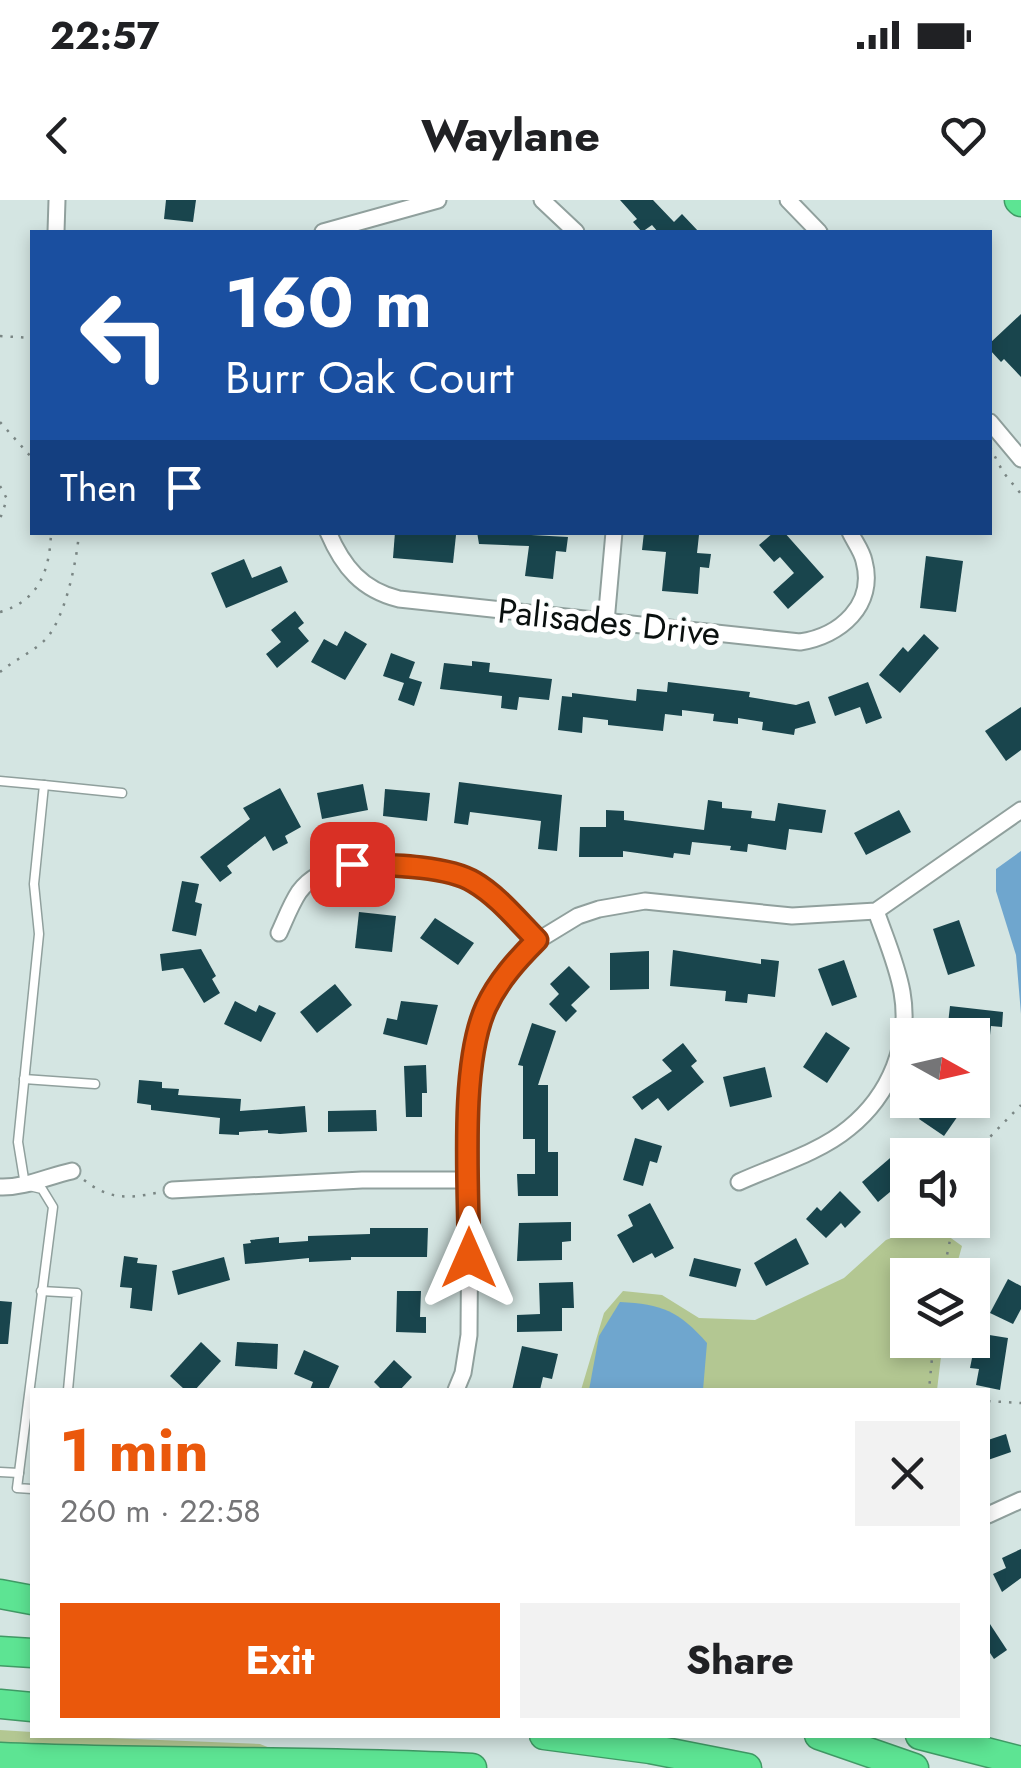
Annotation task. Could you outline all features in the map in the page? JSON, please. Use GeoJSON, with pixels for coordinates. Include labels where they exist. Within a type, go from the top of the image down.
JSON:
{"type":"FeatureCollection","features":[{"type":"Feature","properties":{"kind":"highway"},"geometry":{"type":"LineString","coordinates":[[0,1594],[30,1600]]}},
{"type":"Feature","properties":{"kind":"highway"},"geometry":{"type":"LineString","coordinates":[[0,1650],[30,1653]]}},
{"type":"Feature","properties":{"kind":"highway"},"geometry":{"type":"LineString","coordinates":[[0,1704],[30,1707]]}},
{"type":"Feature","properties":{"kind":"highway"},"geometry":{"type":"LineString","coordinates":[[567,1738],[748,1768]]}},
{"type":"Feature","properties":{"kind":"highway"},"geometry":{"type":"LineString","coordinates":[[829,1738],[914,1768]]}},
{"type":"Feature","properties":{"kind":"highway"},"geometry":{"type":"LineString","coordinates":[[932,1738],[1021,1761]]}},
{"type":"Feature","properties":{"kind":"highway"},"geometry":{"type":"LineString","coordinates":[[0,1757],[472,1768]]}},
{"type":"Feature","properties":{"kind":"street"},"geometry":{"type":"LineString","coordinates":[[56,230],[57,200]]}},
{"type":"Feature","properties":{"kind":"street"},"geometry":{"type":"LineString","coordinates":[[348,229],[438,200]]}},
{"type":"Feature","properties":{"kind":"street"},"geometry":{"type":"LineString","coordinates":[[542,200],[574,230]]}},
{"type":"Feature","properties":{"kind":"street"},"geometry":{"type":"LineString","coordinates":[[788,200],[816,230]]}},
{"type":"Feature","properties":{"kind":"street"},"geometry":{"type":"LineString","coordinates":[[992,424],[1021,458]]}},
{"type":"Feature","properties":{"kind":"street","name":"Palisades Drive"},"geometry":{"type":"LineString","coordinates":[[329,535],[346,569],[378,592],[399,599],[800,642],[827,635],[855,615],[867,589],[864,559],[852,535]]}},
{"type":"Feature","properties":{"kind":"street"},"geometry":{"type":"LineString","coordinates":[[606,622],[614,535]]}},
{"type":"Feature","properties":{"kind":"street"},"geometry":{"type":"LineString","coordinates":[[457,1388],[468,1348],[471,1062],[476,1033],[500,982],[537,940],[588,912],[645,901],[792,916],[876,911],[1021,810]]}},
{"type":"Feature","properties":{"kind":"street"},"geometry":{"type":"LineString","coordinates":[[279,934],[300,890],[320,874],[352,864],[448,872],[469,879],[537,940]]}},
{"type":"Feature","properties":{"kind":"street"},"geometry":{"type":"LineString","coordinates":[[739,1182],[848,1130],[874,1103],[890,1077],[901,1046],[904,1010],[899,979],[876,911]]}},
{"type":"Feature","properties":{"kind":"street"},"geometry":{"type":"LineString","coordinates":[[0,1187],[25,1185],[72,1171]]}},
{"type":"Feature","properties":{"kind":"street"},"geometry":{"type":"LineString","coordinates":[[172,1190],[376,1180],[469,1180]]}},
{"type":"Feature","properties":{"kind":"street"},"geometry":{"type":"LineString","coordinates":[[990,1514],[1021,1500]]}},
{"type":"Feature","properties":{"kind":"lane"},"geometry":{"type":"LineString","coordinates":[[0,781],[122,793]]}},
{"type":"Feature","properties":{"kind":"lane"},"geometry":{"type":"LineString","coordinates":[[30,1488],[18,1488],[19,1473],[52,1207],[42,1190],[25,1185],[18,1142],[39,934],[34,884],[44,785]]}},
{"type":"Feature","properties":{"kind":"lane"},"geometry":{"type":"LineString","coordinates":[[24,1079],[95,1084]]}},
{"type":"Feature","properties":{"kind":"lane"},"geometry":{"type":"LineString","coordinates":[[41,1291],[77,1293],[68,1388]]}},
{"type":"Feature","properties":{"kind":"lane"},"geometry":{"type":"LineString","coordinates":[[0,1472],[19,1473]]}},
{"type":"Feature","properties":{"kind":"lane"},"geometry":{"type":"LineString","coordinates":[[18,1768],[80,1761]]}},
{"type":"Feature","properties":{"kind":"path"},"geometry":{"type":"LineString","coordinates":[[0,336],[30,338]]}},
{"type":"Feature","properties":{"kind":"path"},"geometry":{"type":"LineString","coordinates":[[0,422],[30,456]]}},
{"type":"Feature","properties":{"kind":"path"},"geometry":{"type":"LineString","coordinates":[[992,451],[1002,472],[1021,494]]}},
{"type":"Feature","properties":{"kind":"path"},"geometry":{"type":"LineString","coordinates":[[0,486],[8,499],[0,519]]}},
{"type":"Feature","properties":{"kind":"path"},"geometry":{"type":"LineString","coordinates":[[0,612],[27,600],[38,588],[46,571],[51,535]]}},
{"type":"Feature","properties":{"kind":"path"},"geometry":{"type":"LineString","coordinates":[[0,672],[44,642],[52,630],[76,560],[79,535]]}},
{"type":"Feature","properties":{"kind":"path"},"geometry":{"type":"LineString","coordinates":[[989,1138],[1021,1105]]}},
{"type":"Feature","properties":{"kind":"path"},"geometry":{"type":"LineString","coordinates":[[72,1171],[114,1197],[130,1199],[172,1190]]}},
{"type":"Feature","properties":{"kind":"path"},"geometry":{"type":"LineString","coordinates":[[929,1388],[932,1358]]}},
{"type":"Feature","properties":{"kind":"path"},"geometry":{"type":"LineString","coordinates":[[990,1401],[1021,1403]]}},
{"type":"Feature","properties":{"kind":"green space"},"geometry":{"type":"Polygon","coordinates":[[[891,1238],[951,1238],[962,1246],[959,1258],[890,1258],[890,1358],[941,1358],[937,1388],[582,1388],[604,1313],[623,1291],[662,1295],[699,1318],[755,1320],[844,1278],[891,1238]]]}},
{"type":"Feature","properties":{"kind":"green space"},"geometry":{"type":"Polygon","coordinates":[[[0,1730],[30,1732],[30,1738],[260,1744],[270,1748],[0,1747],[0,1730]]]}},
{"type":"Feature","properties":{"kind":"water"},"geometry":{"type":"Polygon","coordinates":[[[1021,851],[1021,1014],[1016,955],[996,891],[996,869],[1021,851]]]}},
{"type":"Feature","properties":{"kind":"water"},"geometry":{"type":"Polygon","coordinates":[[[620,1302],[669,1311],[707,1343],[703,1388],[589,1388],[599,1336],[620,1302]]]}},
{"type":"Feature","properties":{"kind":"building"},"geometry":{"type":"Polygon","coordinates":[[[166,200],[196,200],[193,222],[164,219],[166,200]]]}},
{"type":"Feature","properties":{"kind":"building"},"geometry":{"type":"Polygon","coordinates":[[[620,200],[653,200],[674,222],[682,214],[697,230],[656,230],[652,225],[640,230],[633,222],[637,219],[620,200]]]}},
{"type":"Feature","properties":{"kind":"building"},"geometry":{"type":"Polygon","coordinates":[[[1021,314],[1021,377],[992,352],[992,341],[1021,314]]]}},
{"type":"Feature","properties":{"kind":"building"},"geometry":{"type":"Polygon","coordinates":[[[395,535],[456,535],[453,563],[393,558],[395,535]]]}},
{"type":"Feature","properties":{"kind":"building"},"geometry":{"type":"Polygon","coordinates":[[[478,535],[568,537],[566,552],[556,551],[553,579],[525,576],[529,546],[479,544],[478,535]]]}},
{"type":"Feature","properties":{"kind":"building"},"geometry":{"type":"Polygon","coordinates":[[[644,535],[699,535],[697,553],[711,554],[709,568],[700,567],[698,594],[662,591],[666,552],[642,550],[644,535]]]}},
{"type":"Feature","properties":{"kind":"building"},"geometry":{"type":"Polygon","coordinates":[[[771,535],[787,535],[824,577],[788,609],[773,592],[794,573],[780,557],[774,562],[759,545],[771,535]]]}},
{"type":"Feature","properties":{"kind":"building"},"geometry":{"type":"Polygon","coordinates":[[[926,556],[963,561],[956,612],[920,608],[926,556]]]}},
{"type":"Feature","properties":{"kind":"building"},"geometry":{"type":"Polygon","coordinates":[[[244,559],[252,578],[281,566],[288,582],[226,608],[211,573],[244,559]]]}},
{"type":"Feature","properties":{"kind":"building"},"geometry":{"type":"Polygon","coordinates":[[[295,611],[304,623],[298,628],[309,641],[277,668],[266,654],[281,642],[271,630],[295,611]]]}},
{"type":"Feature","properties":{"kind":"building"},"geometry":{"type":"Polygon","coordinates":[[[345,631],[367,644],[345,680],[311,662],[324,639],[337,646],[345,631]]]}},
{"type":"Feature","properties":{"kind":"building"},"geometry":{"type":"Polygon","coordinates":[[[924,634],[939,648],[900,693],[879,675],[903,647],[908,652],[924,634]]]}},
{"type":"Feature","properties":{"kind":"building"},"geometry":{"type":"Polygon","coordinates":[[[391,653],[415,662],[409,678],[422,682],[414,706],[398,700],[404,683],[383,676],[391,653]]]}},
{"type":"Feature","properties":{"kind":"building"},"geometry":{"type":"Polygon","coordinates":[[[472,661],[490,663],[489,672],[552,679],[549,700],[519,697],[517,710],[501,708],[502,696],[440,689],[444,663],[472,666],[472,661]]]}},
{"type":"Feature","properties":{"kind":"building"},"geometry":{"type":"Polygon","coordinates":[[[668,682],[750,692],[749,697],[796,705],[809,701],[816,723],[795,729],[794,735],[762,730],[763,722],[738,718],[738,724],[713,721],[714,714],[682,710],[682,716],[665,714],[663,731],[608,725],[608,720],[583,717],[582,733],[558,730],[562,696],[572,697],[572,693],[636,701],[637,689],[667,692],[668,682]]]}},
{"type":"Feature","properties":{"kind":"building"},"geometry":{"type":"Polygon","coordinates":[[[868,682],[882,718],[866,724],[860,707],[835,716],[828,697],[868,682]]]}},
{"type":"Feature","properties":{"kind":"building"},"geometry":{"type":"Polygon","coordinates":[[[1021,707],[1021,750],[1006,761],[985,731],[1021,707]]]}},
{"type":"Feature","properties":{"kind":"building"},"geometry":{"type":"Polygon","coordinates":[[[459,782],[562,795],[557,851],[538,849],[541,821],[470,812],[468,825],[454,823],[459,782]]]}},
{"type":"Feature","properties":{"kind":"building"},"geometry":{"type":"Polygon","coordinates":[[[363,784],[368,810],[322,819],[317,793],[363,784]]]}},
{"type":"Feature","properties":{"kind":"building"},"geometry":{"type":"Polygon","coordinates":[[[280,788],[301,827],[285,836],[288,843],[273,851],[265,836],[227,866],[232,873],[220,882],[200,857],[250,819],[243,808],[280,788]]]}},
{"type":"Feature","properties":{"kind":"building"},"geometry":{"type":"Polygon","coordinates":[[[385,789],[430,793],[427,821],[383,816],[385,789]]]}},
{"type":"Feature","properties":{"kind":"building"},"geometry":{"type":"Polygon","coordinates":[[[708,800],[722,802],[722,808],[752,811],[751,818],[775,821],[778,803],[826,810],[822,833],[789,829],[786,850],[748,844],[747,852],[730,850],[731,846],[692,842],[690,855],[674,853],[673,858],[623,851],[623,857],[579,857],[580,827],[606,827],[606,810],[624,811],[624,820],[704,830],[708,800]]]}},
{"type":"Feature","properties":{"kind":"building"},"geometry":{"type":"Polygon","coordinates":[[[899,810],[911,832],[866,855],[854,833],[899,810]]]}},
{"type":"Feature","properties":{"kind":"building"},"geometry":{"type":"Polygon","coordinates":[[[182,881],[199,884],[195,902],[202,904],[196,936],[172,931],[182,881]]]}},
{"type":"Feature","properties":{"kind":"building"},"geometry":{"type":"Polygon","coordinates":[[[359,912],[396,916],[392,952],[355,948],[359,912]]]}},
{"type":"Feature","properties":{"kind":"building"},"geometry":{"type":"Polygon","coordinates":[[[435,918],[474,943],[458,965],[420,938],[435,918]]]}},
{"type":"Feature","properties":{"kind":"building"},"geometry":{"type":"Polygon","coordinates":[[[959,920],[975,966],[948,975],[933,929],[959,920]]]}},
{"type":"Feature","properties":{"kind":"building"},"geometry":{"type":"Polygon","coordinates":[[[201,949],[216,976],[212,979],[220,993],[204,1003],[183,968],[162,971],[160,954],[201,949]]]}},
{"type":"Feature","properties":{"kind":"building"},"geometry":{"type":"Polygon","coordinates":[[[673,950],[761,964],[761,959],[779,961],[775,997],[748,994],[747,1003],[725,1001],[726,991],[670,986],[673,950]]]}},
{"type":"Feature","properties":{"kind":"building"},"geometry":{"type":"Polygon","coordinates":[[[649,951],[649,989],[610,990],[610,953],[649,951]]]}},
{"type":"Feature","properties":{"kind":"building"},"geometry":{"type":"Polygon","coordinates":[[[844,960],[857,997],[832,1006],[818,969],[844,960]]]}},
{"type":"Feature","properties":{"kind":"building"},"geometry":{"type":"Polygon","coordinates":[[[569,966],[590,987],[571,1005],[577,1011],[566,1022],[549,1004],[559,994],[550,984],[569,966]]]}},
{"type":"Feature","properties":{"kind":"building"},"geometry":{"type":"Polygon","coordinates":[[[335,984],[352,1005],[317,1033],[300,1012],[335,984]]]}},
{"type":"Feature","properties":{"kind":"building"},"geometry":{"type":"Polygon","coordinates":[[[235,1001],[256,1012],[259,1005],[276,1013],[261,1042],[224,1024],[235,1001]]]}},
{"type":"Feature","properties":{"kind":"building"},"geometry":{"type":"Polygon","coordinates":[[[401,1001],[438,1005],[427,1045],[383,1034],[387,1018],[397,1020],[401,1001]]]}},
{"type":"Feature","properties":{"kind":"building"},"geometry":{"type":"Polygon","coordinates":[[[950,1006],[1003,1012],[1002,1027],[991,1026],[990,1035],[990,1018],[949,1018],[950,1006]]]}},
{"type":"Feature","properties":{"kind":"building"},"geometry":{"type":"Polygon","coordinates":[[[532,1023],[556,1031],[538,1085],[548,1085],[548,1152],[558,1152],[558,1196],[518,1196],[517,1174],[535,1174],[535,1139],[523,1139],[523,1066],[518,1065],[532,1023]]]}},
{"type":"Feature","properties":{"kind":"building"},"geometry":{"type":"Polygon","coordinates":[[[826,1032],[850,1048],[827,1083],[803,1067],[826,1032]]]}},
{"type":"Feature","properties":{"kind":"building"},"geometry":{"type":"Polygon","coordinates":[[[683,1043],[697,1061],[691,1066],[704,1082],[668,1111],[658,1098],[642,1110],[632,1097],[672,1071],[662,1060],[683,1043]]]}},
{"type":"Feature","properties":{"kind":"building"},"geometry":{"type":"Polygon","coordinates":[[[426,1065],[427,1093],[422,1093],[422,1117],[406,1117],[404,1066],[426,1065]]]}},
{"type":"Feature","properties":{"kind":"building"},"geometry":{"type":"Polygon","coordinates":[[[765,1067],[772,1097],[730,1107],[723,1077],[765,1067]]]}},
{"type":"Feature","properties":{"kind":"building"},"geometry":{"type":"Polygon","coordinates":[[[139,1080],[162,1082],[162,1088],[179,1089],[178,1095],[241,1099],[240,1111],[305,1106],[307,1132],[219,1134],[220,1118],[151,1110],[151,1105],[137,1103],[139,1080]]]}},
{"type":"Feature","properties":{"kind":"building"},"geometry":{"type":"Polygon","coordinates":[[[376,1110],[377,1131],[328,1132],[328,1111],[376,1110]]]}},
{"type":"Feature","properties":{"kind":"building"},"geometry":{"type":"Polygon","coordinates":[[[920,1118],[956,1118],[944,1136],[920,1118]]]}},
{"type":"Feature","properties":{"kind":"building"},"geometry":{"type":"Polygon","coordinates":[[[635,1138],[662,1146],[657,1163],[650,1161],[643,1186],[623,1180],[635,1138]]]}},
{"type":"Feature","properties":{"kind":"building"},"geometry":{"type":"Polygon","coordinates":[[[890,1158],[890,1192],[878,1202],[862,1182],[890,1158]]]}},
{"type":"Feature","properties":{"kind":"building"},"geometry":{"type":"Polygon","coordinates":[[[840,1191],[861,1212],[845,1228],[841,1223],[826,1238],[806,1219],[817,1207],[821,1211],[840,1191]]]}},
{"type":"Feature","properties":{"kind":"building"},"geometry":{"type":"Polygon","coordinates":[[[650,1203],[674,1248],[633,1263],[617,1235],[633,1226],[628,1215],[650,1203]]]}},
{"type":"Feature","properties":{"kind":"building"},"geometry":{"type":"Polygon","coordinates":[[[571,1222],[571,1241],[562,1242],[562,1260],[517,1261],[519,1223],[571,1222]]]}},
{"type":"Feature","properties":{"kind":"building"},"geometry":{"type":"Polygon","coordinates":[[[370,1228],[428,1228],[427,1257],[351,1257],[309,1262],[309,1258],[245,1264],[243,1244],[251,1243],[250,1240],[279,1237],[279,1243],[308,1241],[308,1236],[370,1234],[370,1228]]]}},
{"type":"Feature","properties":{"kind":"building"},"geometry":{"type":"Polygon","coordinates":[[[796,1238],[809,1264],[766,1286],[754,1263],[796,1238]]]}},
{"type":"Feature","properties":{"kind":"building"},"geometry":{"type":"Polygon","coordinates":[[[124,1256],[138,1258],[137,1263],[157,1265],[152,1311],[130,1308],[132,1288],[120,1287],[124,1256]]]}},
{"type":"Feature","properties":{"kind":"building"},"geometry":{"type":"Polygon","coordinates":[[[224,1257],[230,1280],[178,1295],[172,1271],[224,1257]]]}},
{"type":"Feature","properties":{"kind":"building"},"geometry":{"type":"Polygon","coordinates":[[[694,1258],[741,1269],[736,1287],[689,1276],[694,1258]]]}},
{"type":"Feature","properties":{"kind":"building"},"geometry":{"type":"Polygon","coordinates":[[[1008,1279],[1021,1286],[1021,1309],[1013,1324],[990,1313],[1008,1279]]]}},
{"type":"Feature","properties":{"kind":"building"},"geometry":{"type":"Polygon","coordinates":[[[573,1282],[574,1308],[562,1308],[562,1331],[517,1332],[517,1315],[540,1314],[539,1283],[573,1282]]]}},
{"type":"Feature","properties":{"kind":"building"},"geometry":{"type":"Polygon","coordinates":[[[397,1291],[421,1291],[420,1317],[426,1317],[426,1333],[396,1332],[397,1291]]]}},
{"type":"Feature","properties":{"kind":"building"},"geometry":{"type":"Polygon","coordinates":[[[0,1301],[12,1302],[8,1344],[0,1344],[0,1301]]]}},
{"type":"Feature","properties":{"kind":"building"},"geometry":{"type":"Polygon","coordinates":[[[990,1335],[1008,1338],[1000,1390],[976,1385],[979,1369],[970,1368],[972,1358],[990,1358],[990,1335]]]}},
{"type":"Feature","properties":{"kind":"building"},"geometry":{"type":"Polygon","coordinates":[[[201,1342],[221,1361],[197,1388],[183,1388],[170,1376],[201,1342]]]}},
{"type":"Feature","properties":{"kind":"building"},"geometry":{"type":"Polygon","coordinates":[[[237,1342],[278,1344],[277,1369],[235,1366],[237,1342]]]}},
{"type":"Feature","properties":{"kind":"building"},"geometry":{"type":"Polygon","coordinates":[[[522,1346],[558,1354],[552,1379],[543,1377],[540,1388],[512,1388],[522,1346]]]}},
{"type":"Feature","properties":{"kind":"building"},"geometry":{"type":"Polygon","coordinates":[[[304,1350],[339,1366],[329,1388],[311,1388],[313,1382],[294,1374],[304,1350]]]}},
{"type":"Feature","properties":{"kind":"building"},"geometry":{"type":"Polygon","coordinates":[[[394,1360],[412,1377],[402,1388],[380,1388],[374,1382],[394,1360]]]}},
{"type":"Feature","properties":{"kind":"building"},"geometry":{"type":"Polygon","coordinates":[[[1006,1434],[1011,1452],[990,1459],[990,1439],[1006,1434]]]}},
{"type":"Feature","properties":{"kind":"building"},"geometry":{"type":"Polygon","coordinates":[[[1021,1549],[1021,1578],[1002,1592],[993,1574],[1006,1568],[1002,1558],[1021,1549]]]}},
{"type":"Feature","properties":{"kind":"building"},"geometry":{"type":"Polygon","coordinates":[[[990,1624],[1007,1650],[994,1659],[990,1653],[990,1624]]]}},
{"type":"Feature","properties":{"kind":"route"},"geometry":{"type":"LineString","coordinates":[[352,864],[448,872],[469,879],[537,940],[500,982],[476,1033],[470,1084],[469,1258]]}}]}
